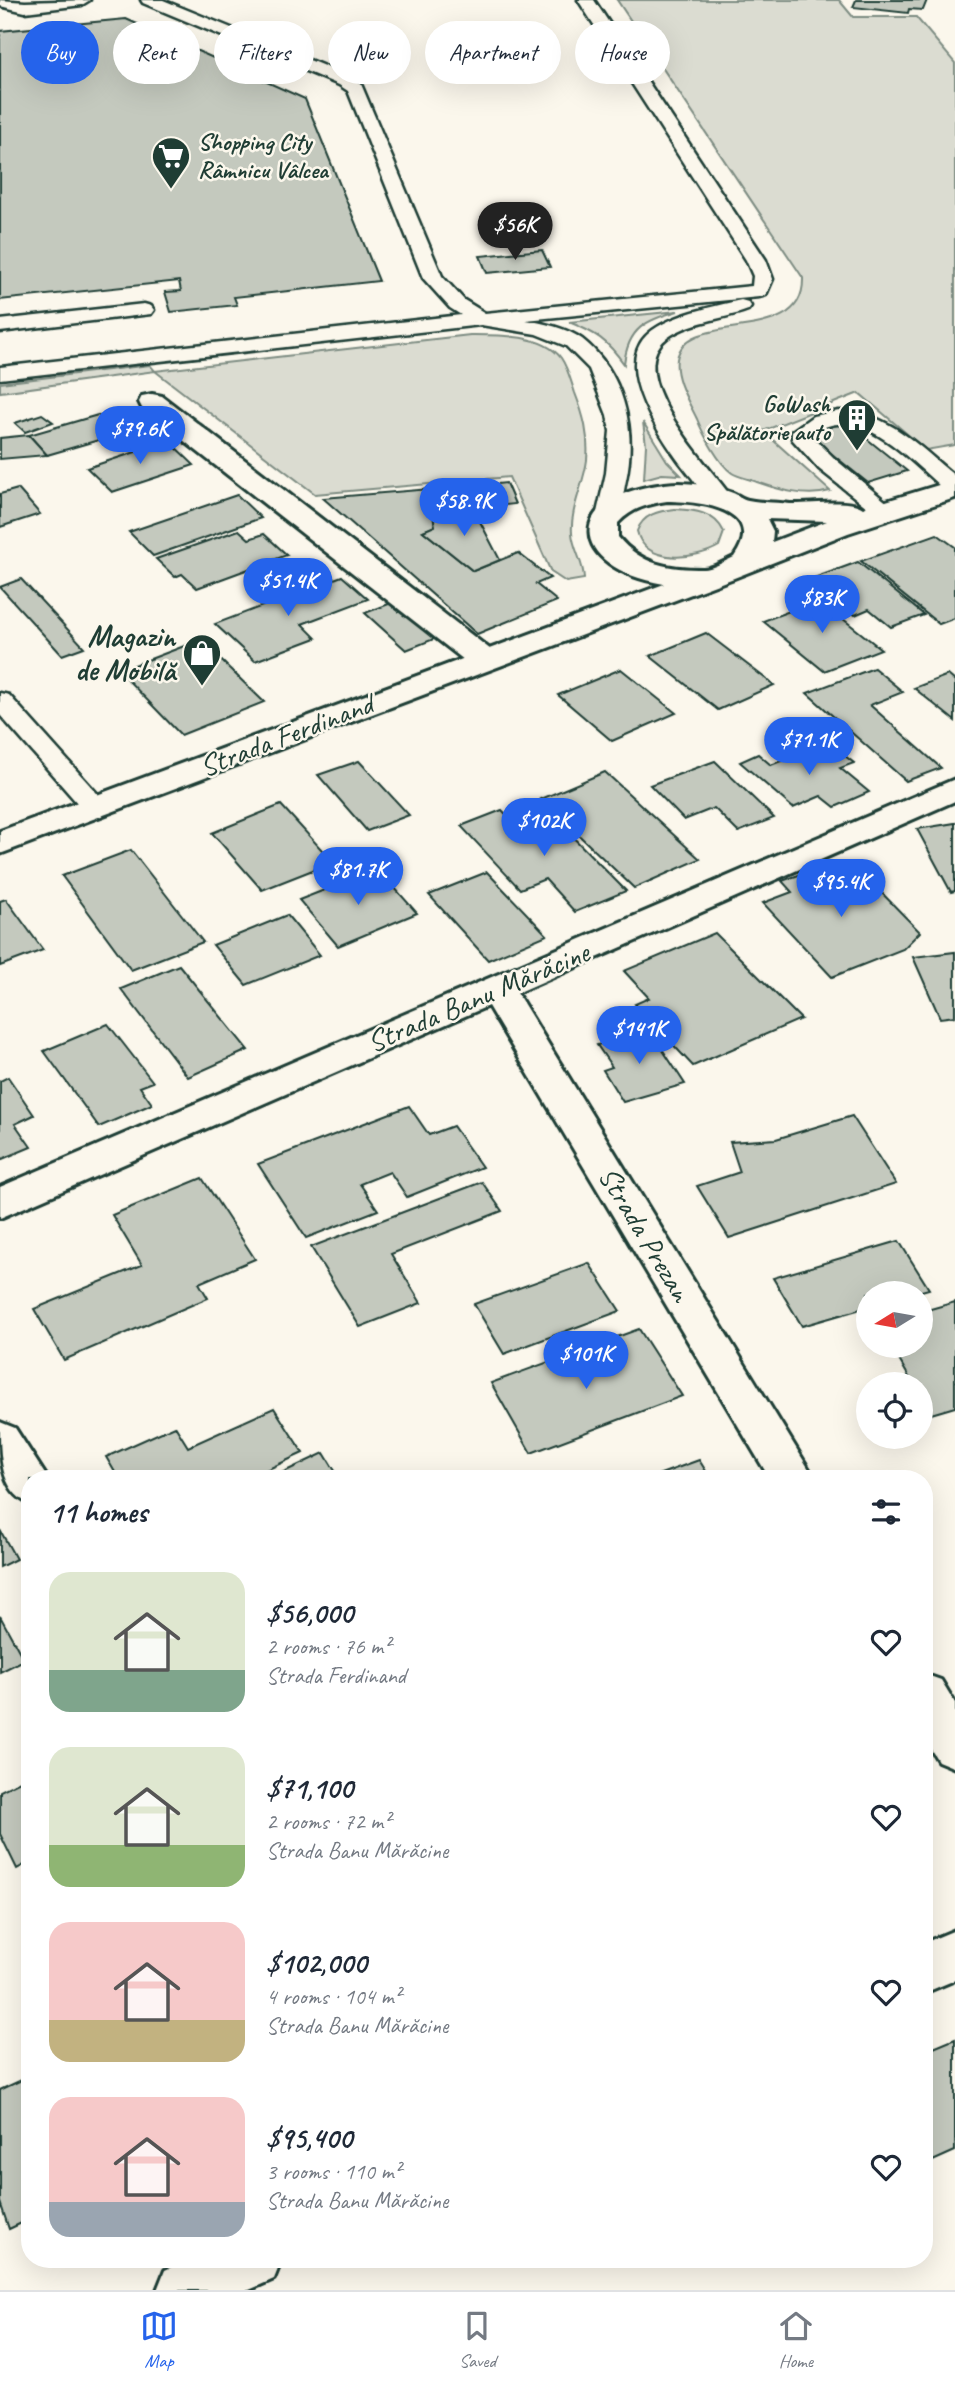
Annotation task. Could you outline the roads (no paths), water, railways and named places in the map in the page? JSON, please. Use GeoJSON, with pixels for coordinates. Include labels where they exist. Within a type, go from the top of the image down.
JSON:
{"type":"FeatureCollection","features":[{"type":"Feature","properties":{"kind":"street"},"geometry":{"type":"LineString","coordinates":[[152,402],[484,660]]}},
{"type":"Feature","properties":{"kind":"street","name":"Strada Ferdinand"},"geometry":{"type":"LineString","coordinates":[[0,843],[709,575],[724,572],[747,560],[884,510],[955,488]]}},
{"type":"Feature","properties":{"kind":"street","name":"Strada Ferdinand"},"geometry":{"type":"LineString","coordinates":[[607,517],[618,506],[634,497],[654,492],[688,491],[732,503],[797,513],[884,510]]}},
{"type":"Feature","properties":{"kind":"street"},"geometry":{"type":"LineString","coordinates":[[732,503],[755,520],[760,534],[757,548],[747,560]]}},
{"type":"Feature","properties":{"kind":"street"},"geometry":{"type":"LineString","coordinates":[[572,627],[605,571],[603,538],[607,517]]}},
{"type":"Feature","properties":{"kind":"street","name":"Strada Ferdinand"},"geometry":{"type":"LineString","coordinates":[[605,571],[622,560],[639,569],[662,575],[709,575]]}},
{"type":"Feature","properties":{"kind":"street","name":"Strada Banu Mărăcine"},"geometry":{"type":"LineString","coordinates":[[0,1203],[497,990],[955,789]]}},
{"type":"Feature","properties":{"kind":"street","name":"Strada Prezan"},"geometry":{"type":"LineString","coordinates":[[497,990],[788,1470]]}},
{"type":"Feature","properties":{"kind":"street"},"geometry":{"type":"LineString","coordinates":[[0,1440],[21,1472]]}},
{"type":"Feature","properties":{"kind":"street"},"geometry":{"type":"LineString","coordinates":[[933,1710],[955,1746]]}},
{"type":"Feature","properties":{"kind":"street"},"geometry":{"type":"LineString","coordinates":[[933,1964],[955,1955]]}},
{"type":"Feature","properties":{"kind":"street"},"geometry":{"type":"LineString","coordinates":[[185,2290],[234,2268]]}},
{"type":"Feature","properties":{"kind":"lane"},"geometry":{"type":"LineString","coordinates":[[4,0],[6,3],[25,7],[82,0]]}},
{"type":"Feature","properties":{"kind":"lane"},"geometry":{"type":"LineString","coordinates":[[149,0],[345,81],[355,88],[433,278],[457,304],[481,318],[541,328],[573,342],[598,367],[618,415],[621,431],[617,472],[607,517]]}},
{"type":"Feature","properties":{"kind":"lane"},"geometry":{"type":"LineString","coordinates":[[586,0],[763,273],[764,283],[759,291],[740,307],[678,324],[649,345],[644,357],[643,372],[670,433],[699,475],[732,503]]}},
{"type":"Feature","properties":{"kind":"lane"},"geometry":{"type":"LineString","coordinates":[[0,373],[481,318],[759,291]]}},
{"type":"Feature","properties":{"kind":"lane"},"geometry":{"type":"LineString","coordinates":[[0,326],[144,310]]}},
{"type":"Feature","properties":{"kind":"lane"},"geometry":{"type":"LineString","coordinates":[[884,510],[827,464],[803,439],[803,431],[809,426],[838,416],[865,419],[877,424],[955,488]]}},
{"type":"Feature","properties":{"kind":"lane"},"geometry":{"type":"LineString","coordinates":[[0,700],[95,807]]}},
{"type":"Feature","properties":{"kind":"place","name":"Shopping City Râmnicu Vâlcea"},"geometry":{"type":"Point","coordinates":[171,190]}},
{"type":"Feature","properties":{"kind":"place","name":"GoWash Spălătorie auto"},"geometry":{"type":"Point","coordinates":[857,452]}},
{"type":"Feature","properties":{"kind":"place","name":"Magazin de Mobilă"},"geometry":{"type":"Point","coordinates":[202,687]}}]}
